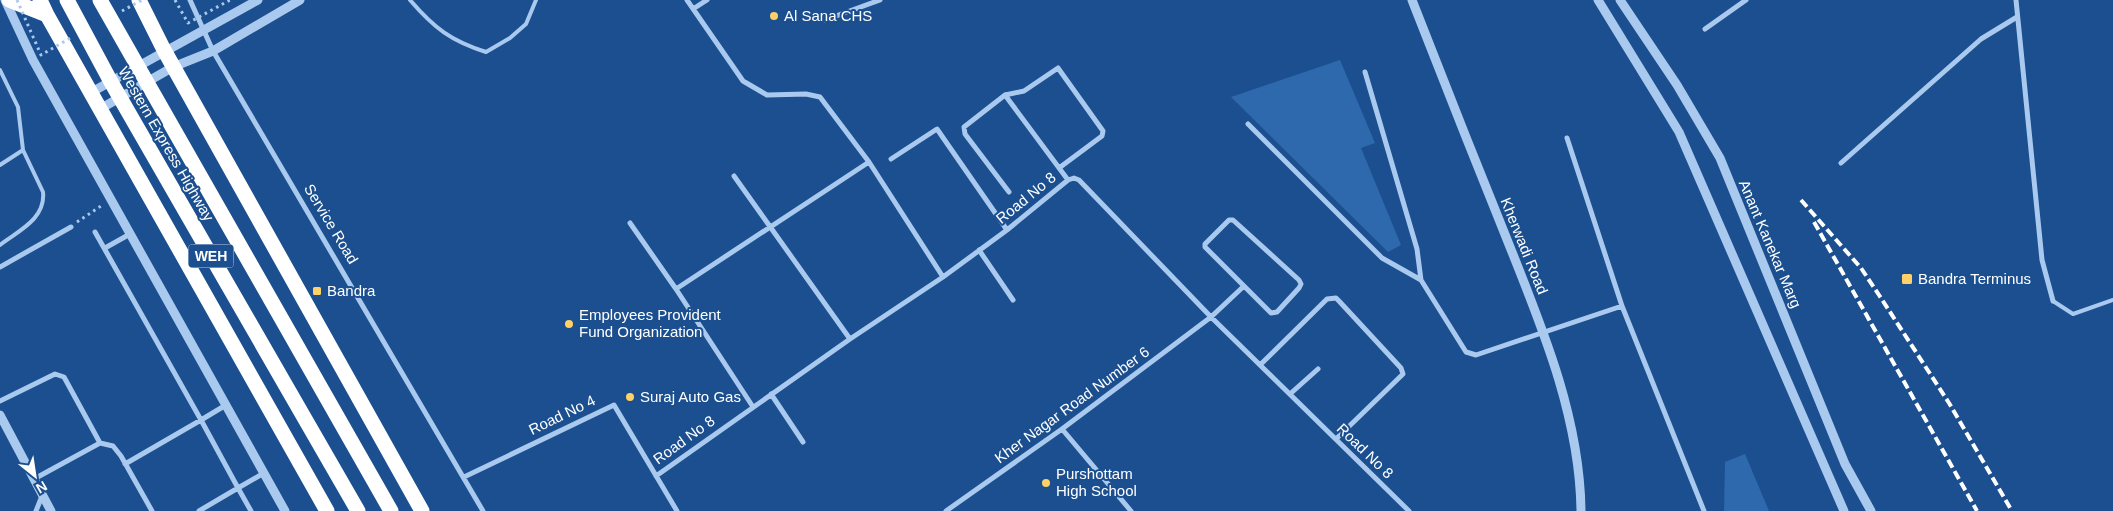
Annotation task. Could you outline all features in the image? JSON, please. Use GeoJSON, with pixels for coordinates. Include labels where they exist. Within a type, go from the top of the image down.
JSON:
{"type":"FeatureCollection","features":[{"type":"Feature","properties":{"kind":"highway"},"geometry":{"type":"LineString","coordinates":[[9,0],[47,15]]}},
{"type":"Feature","properties":{"kind":"highway"},"geometry":{"type":"LineString","coordinates":[[40,0],[90,93],[327,511]]}},
{"type":"Feature","properties":{"kind":"highway","name":"Western Express Highway"},"geometry":{"type":"LineString","coordinates":[[67,0],[110,82],[358,511]]}},
{"type":"Feature","properties":{"kind":"highway","name":"Western Express Highway"},"geometry":{"type":"LineString","coordinates":[[100,0],[391,511]]}},
{"type":"Feature","properties":{"kind":"highway"},"geometry":{"type":"LineString","coordinates":[[141,0],[173,67],[422,511]]}},
{"type":"Feature","properties":{"kind":"street"},"geometry":{"type":"LineString","coordinates":[[5,0],[33,60],[286,511]]}},
{"type":"Feature","properties":{"kind":"street","name":"Service Road"},"geometry":{"type":"LineString","coordinates":[[190,0],[213,52],[483,511]]}},
{"type":"Feature","properties":{"kind":"street"},"geometry":{"type":"LineString","coordinates":[[90,93],[164,50],[258,0]]}},
{"type":"Feature","properties":{"kind":"street"},"geometry":{"type":"LineString","coordinates":[[100,109],[173,67],[213,52],[300,0]]}},
{"type":"Feature","properties":{"kind":"street"},"geometry":{"type":"LineString","coordinates":[[687,0],[743,81],[767,95],[806,94],[820,97],[870,162],[943,276]]}},
{"type":"Feature","properties":{"kind":"street"},"geometry":{"type":"LineString","coordinates":[[693,9],[707,0]]}},
{"type":"Feature","properties":{"kind":"street"},"geometry":{"type":"LineString","coordinates":[[825,20],[880,0]]}},
{"type":"Feature","properties":{"kind":"street","name":"Kherwadi Road"},"geometry":{"type":"LineString","coordinates":[[1412,0],[1543,332],[1567,415],[1581,483],[1581,511]]}},
{"type":"Feature","properties":{"kind":"street"},"geometry":{"type":"LineString","coordinates":[[1598,0],[1679,132],[1844,511]]}},
{"type":"Feature","properties":{"kind":"street","name":"Anant Kanekar Marg"},"geometry":{"type":"LineString","coordinates":[[1620,0],[1678,85],[1720,158],[1845,464],[1871,511]]}},
{"type":"Feature","properties":{"kind":"street"},"geometry":{"type":"LineString","coordinates":[[1704,29],[1746,0]]}},
{"type":"Feature","properties":{"kind":"street"},"geometry":{"type":"LineString","coordinates":[[2016,0],[2042,260],[2053,301]]}},
{"type":"Feature","properties":{"kind":"street"},"geometry":{"type":"LineString","coordinates":[[1841,163],[1981,39],[2017,17]]}},
{"type":"Feature","properties":{"kind":"street"},"geometry":{"type":"LineString","coordinates":[[1009,192],[964,129],[1005,96],[1024,91],[1060,68],[1104,134],[1059,168]]}},
{"type":"Feature","properties":{"kind":"street"},"geometry":{"type":"LineString","coordinates":[[1365,72],[1417,249],[1421,280],[1466,352],[1476,355],[1622,306]]}},
{"type":"Feature","properties":{"kind":"street"},"geometry":{"type":"LineString","coordinates":[[1005,96],[1068,180]]}},
{"type":"Feature","properties":{"kind":"street"},"geometry":{"type":"LineString","coordinates":[[1248,124],[1382,258],[1421,280]]}},
{"type":"Feature","properties":{"kind":"street"},"geometry":{"type":"LineString","coordinates":[[891,160],[937,129],[1007,230]]}},
{"type":"Feature","properties":{"kind":"street"},"geometry":{"type":"LineString","coordinates":[[1567,138],[1622,306],[1704,511]]}},
{"type":"Feature","properties":{"kind":"street"},"geometry":{"type":"LineString","coordinates":[[676,289],[870,162]]}},
{"type":"Feature","properties":{"kind":"street"},"geometry":{"type":"LineString","coordinates":[[734,176],[850,339]]}},
{"type":"Feature","properties":{"kind":"street","name":"Road No 8"},"geometry":{"type":"LineString","coordinates":[[656,476],[771,394],[943,276],[1007,230],[1068,180],[1074,178],[1079,180],[1211,317],[1409,511]]}},
{"type":"Feature","properties":{"kind":"street"},"geometry":{"type":"LineString","coordinates":[[1229,220],[1232,220],[1299,280],[1301,284],[1300,288],[1274,314],[1244,286],[1204,247],[1229,220]]}},
{"type":"Feature","properties":{"kind":"street"},"geometry":{"type":"LineString","coordinates":[[630,223],[676,289],[753,407]]}},
{"type":"Feature","properties":{"kind":"street"},"geometry":{"type":"LineString","coordinates":[[0,267],[71,227]]}},
{"type":"Feature","properties":{"kind":"street"},"geometry":{"type":"LineString","coordinates":[[95,232],[251,511]]}},
{"type":"Feature","properties":{"kind":"street"},"geometry":{"type":"LineString","coordinates":[[105,248],[130,234]]}},
{"type":"Feature","properties":{"kind":"street"},"geometry":{"type":"LineString","coordinates":[[979,250],[1013,300]]}},
{"type":"Feature","properties":{"kind":"street","name":"Kher Nagar Road Number 6"},"geometry":{"type":"LineString","coordinates":[[946,511],[1062,429],[1211,317],[1244,286]]}},
{"type":"Feature","properties":{"kind":"street"},"geometry":{"type":"LineString","coordinates":[[1260,365],[1327,299],[1336,298],[1340,301],[1401,368],[1403,374],[1336,439]]}},
{"type":"Feature","properties":{"kind":"street"},"geometry":{"type":"LineString","coordinates":[[1290,394],[1318,369]]}},
{"type":"Feature","properties":{"kind":"street"},"geometry":{"type":"LineString","coordinates":[[0,401],[54,374],[60,374],[64,377],[100,443]]}},
{"type":"Feature","properties":{"kind":"street"},"geometry":{"type":"LineString","coordinates":[[771,394],[803,442]]}},
{"type":"Feature","properties":{"kind":"street","name":"Road No 4"},"geometry":{"type":"LineString","coordinates":[[464,476],[614,404],[677,511]]}},
{"type":"Feature","properties":{"kind":"street"},"geometry":{"type":"LineString","coordinates":[[125,464],[226,405]]}},
{"type":"Feature","properties":{"kind":"street"},"geometry":{"type":"LineString","coordinates":[[0,415],[51,511]]}},
{"type":"Feature","properties":{"kind":"street"},"geometry":{"type":"LineString","coordinates":[[1062,429],[1131,511]]}},
{"type":"Feature","properties":{"kind":"street"},"geometry":{"type":"LineString","coordinates":[[34,479],[100,443],[113,446],[152,511]]}},
{"type":"Feature","properties":{"kind":"street"},"geometry":{"type":"LineString","coordinates":[[198,511],[264,473]]}},
{"type":"Feature","properties":{"kind":"street"},"geometry":{"type":"LineString","coordinates":[[36,511],[42,495]]}},
{"type":"Feature","properties":{"kind":"lane"},"geometry":{"type":"LineString","coordinates":[[410,0],[449,38],[464,46],[486,52],[510,38],[526,24],[536,0]]}},
{"type":"Feature","properties":{"kind":"lane"},"geometry":{"type":"LineString","coordinates":[[0,70],[18,107],[23,150],[43,192],[42,210],[31,222],[0,245]]}},
{"type":"Feature","properties":{"kind":"lane"},"geometry":{"type":"LineString","coordinates":[[0,165],[23,150]]}},
{"type":"Feature","properties":{"kind":"lane"},"geometry":{"type":"LineString","coordinates":[[2053,301],[2073,314],[2113,300]]}},
{"type":"Feature","properties":{"kind":"path"},"geometry":{"type":"LineString","coordinates":[[17,0],[41,56],[73,37]]}},
{"type":"Feature","properties":{"kind":"path"},"geometry":{"type":"LineString","coordinates":[[122,11],[141,0]]}},
{"type":"Feature","properties":{"kind":"path"},"geometry":{"type":"LineString","coordinates":[[175,0],[188,24],[230,0]]}},
{"type":"Feature","properties":{"kind":"path"},"geometry":{"type":"LineString","coordinates":[[71,227],[82,218],[111,201]]}},
{"type":"Feature","properties":{"kind":"shaded area"},"geometry":{"type":"Polygon","coordinates":[[[1340,60],[1375,143],[1361,148],[1401,245],[1388,252],[1231,97],[1340,60]]]}},
{"type":"Feature","properties":{"kind":"shaded area"},"geometry":{"type":"Polygon","coordinates":[[[1745,454],[1769,511],[1724,511],[1725,462],[1745,454]]]}},
{"type":"Feature","properties":{"kind":"railway"},"geometry":{"type":"LineString","coordinates":[[1801,200],[1861,268],[1949,403],[2012,511]]}},
{"type":"Feature","properties":{"kind":"railway"},"geometry":{"type":"LineString","coordinates":[[1814,222],[1977,511]]}},
{"type":"Feature","properties":{"kind":"place","name":"Al Sana CHS"},"geometry":{"type":"Point","coordinates":[774,16]}},
{"type":"Feature","properties":{"kind":"place","name":"Bandra Terminus"},"geometry":{"type":"Point","coordinates":[1907,279]}},
{"type":"Feature","properties":{"kind":"place","name":"Bandra"},"geometry":{"type":"Point","coordinates":[317,291]}},
{"type":"Feature","properties":{"kind":"place","name":"Employees Provident Fund Organization"},"geometry":{"type":"Point","coordinates":[569,324]}},
{"type":"Feature","properties":{"kind":"place","name":"Suraj Auto Gas"},"geometry":{"type":"Point","coordinates":[630,397]}},
{"type":"Feature","properties":{"kind":"place","name":"Purshottam High School"},"geometry":{"type":"Point","coordinates":[1046,483]}}]}
